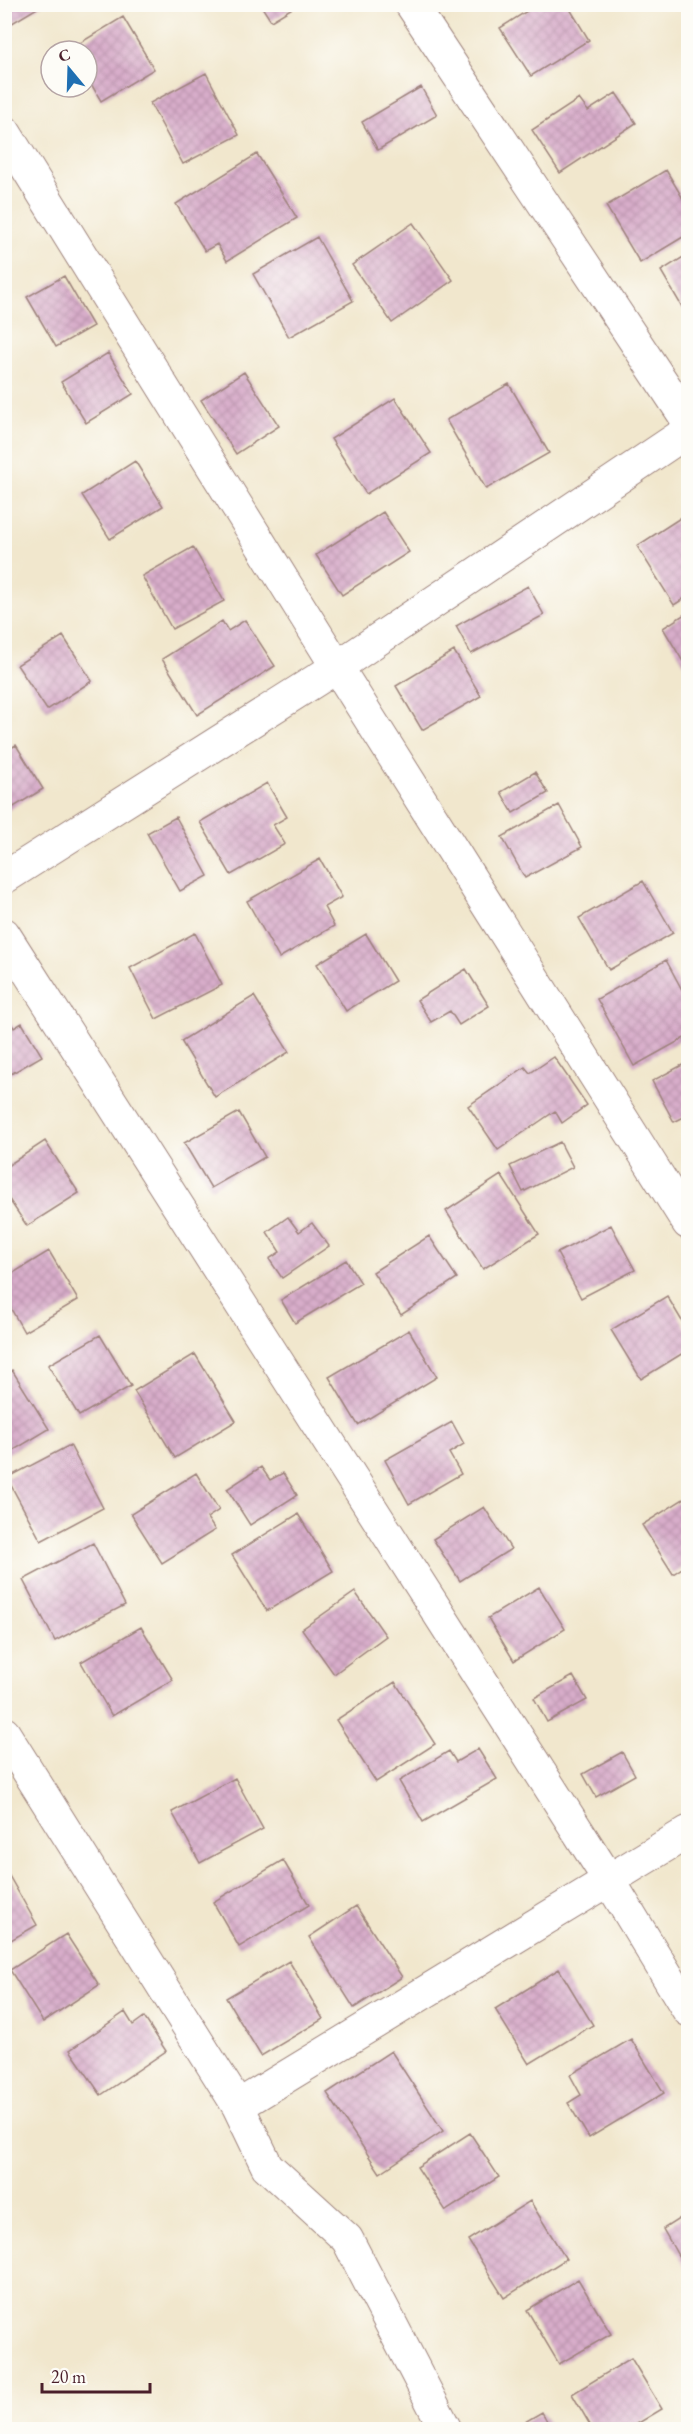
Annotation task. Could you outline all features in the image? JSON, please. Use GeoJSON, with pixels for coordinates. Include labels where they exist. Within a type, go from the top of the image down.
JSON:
{"type":"FeatureCollection","features":[{"type":"Feature","properties":{"kind":"street"},"geometry":{"type":"LineString","coordinates":[[411,4],[688,421]]}},
{"type":"Feature","properties":{"kind":"street"},"geometry":{"type":"LineString","coordinates":[[4,131],[337,667],[688,1223]]}},
{"type":"Feature","properties":{"kind":"street"},"geometry":{"type":"LineString","coordinates":[[4,878],[337,667],[688,431]]}},
{"type":"Feature","properties":{"kind":"street"},"geometry":{"type":"LineString","coordinates":[[4,934],[609,1880],[688,2010]]}},
{"type":"Feature","properties":{"kind":"street"},"geometry":{"type":"LineString","coordinates":[[4,1733],[238,2106],[267,2166],[347,2239],[446,2430]]}},
{"type":"Feature","properties":{"kind":"street"},"geometry":{"type":"LineString","coordinates":[[238,2106],[688,1832]]}},
{"type":"Feature","properties":{"kind":"building"},"geometry":{"type":"Polygon","coordinates":[[[4,4],[44,4],[9,25],[4,17],[4,4]]]}},
{"type":"Feature","properties":{"kind":"building"},"geometry":{"type":"Polygon","coordinates":[[[260,4],[299,4],[271,21],[260,4]]]}},
{"type":"Feature","properties":{"kind":"building"},"geometry":{"type":"Polygon","coordinates":[[[538,4],[567,4],[589,40],[531,76],[500,28],[538,4]]]}},
{"type":"Feature","properties":{"kind":"building"},"geometry":{"type":"Polygon","coordinates":[[[123,17],[154,69],[101,101],[99,98],[99,39],[87,39],[123,17]]]}},
{"type":"Feature","properties":{"kind":"building"},"geometry":{"type":"Polygon","coordinates":[[[206,73],[239,135],[183,164],[150,103],[206,73]]]}},
{"type":"Feature","properties":{"kind":"building"},"geometry":{"type":"Polygon","coordinates":[[[421,87],[437,115],[378,150],[362,122],[421,87]]]}},
{"type":"Feature","properties":{"kind":"building"},"geometry":{"type":"Polygon","coordinates":[[[616,93],[636,123],[560,173],[532,130],[579,99],[588,111],[616,93]]]}},
{"type":"Feature","properties":{"kind":"building"},"geometry":{"type":"Polygon","coordinates":[[[257,154],[297,218],[227,261],[217,244],[205,251],[176,204],[257,154]]]}},
{"type":"Feature","properties":{"kind":"building"},"geometry":{"type":"Polygon","coordinates":[[[666,170],[688,207],[688,234],[640,263],[606,206],[666,170]]]}},
{"type":"Feature","properties":{"kind":"building"},"geometry":{"type":"Polygon","coordinates":[[[413,223],[453,280],[392,323],[352,265],[413,223]]]}},
{"type":"Feature","properties":{"kind":"building"},"geometry":{"type":"Polygon","coordinates":[[[317,237],[353,301],[289,337],[253,274],[317,237]]]}},
{"type":"Feature","properties":{"kind":"building"},"geometry":{"type":"Polygon","coordinates":[[[688,254],[688,317],[661,271],[688,254]]]}},
{"type":"Feature","properties":{"kind":"building"},"geometry":{"type":"Polygon","coordinates":[[[64,276],[93,326],[56,347],[27,297],[64,276]]]}},
{"type":"Feature","properties":{"kind":"building"},"geometry":{"type":"Polygon","coordinates":[[[108,353],[133,394],[86,423],[61,382],[108,353]]]}},
{"type":"Feature","properties":{"kind":"building"},"geometry":{"type":"Polygon","coordinates":[[[244,372],[279,426],[236,454],[201,400],[244,372]]]}},
{"type":"Feature","properties":{"kind":"building"},"geometry":{"type":"Polygon","coordinates":[[[509,384],[549,453],[486,489],[446,420],[509,384]]]}},
{"type":"Feature","properties":{"kind":"building"},"geometry":{"type":"Polygon","coordinates":[[[395,398],[431,453],[366,494],[331,439],[395,398]]]}},
{"type":"Feature","properties":{"kind":"building"},"geometry":{"type":"Polygon","coordinates":[[[135,461],[163,506],[110,539],[82,495],[135,461]]]}},
{"type":"Feature","properties":{"kind":"building"},"geometry":{"type":"Polygon","coordinates":[[[383,512],[409,552],[342,595],[316,555],[383,512]]]}},
{"type":"Feature","properties":{"kind":"building"},"geometry":{"type":"Polygon","coordinates":[[[688,513],[688,596],[674,605],[637,546],[688,513]]]}},
{"type":"Feature","properties":{"kind":"building"},"geometry":{"type":"Polygon","coordinates":[[[193,547],[224,601],[172,629],[142,576],[193,547]]]}},
{"type":"Feature","properties":{"kind":"building"},"geometry":{"type":"Polygon","coordinates":[[[528,586],[544,615],[471,654],[456,626],[528,586]]]}},
{"type":"Feature","properties":{"kind":"building"},"geometry":{"type":"Polygon","coordinates":[[[688,612],[688,670],[663,628],[688,612]]]}},
{"type":"Feature","properties":{"kind":"building"},"geometry":{"type":"Polygon","coordinates":[[[245,620],[275,666],[197,715],[162,659],[222,621],[228,631],[245,620]]]}},
{"type":"Feature","properties":{"kind":"building"},"geometry":{"type":"Polygon","coordinates":[[[63,636],[92,681],[47,710],[17,665],[63,636]]]}},
{"type":"Feature","properties":{"kind":"building"},"geometry":{"type":"Polygon","coordinates":[[[454,651],[481,696],[422,730],[396,686],[454,651]]]}},
{"type":"Feature","properties":{"kind":"building"},"geometry":{"type":"Polygon","coordinates":[[[16,745],[43,789],[4,813],[4,752],[16,745]]]}},
{"type":"Feature","properties":{"kind":"building"},"geometry":{"type":"Polygon","coordinates":[[[535,772],[548,793],[513,813],[501,792],[535,772]]]}},
{"type":"Feature","properties":{"kind":"building"},"geometry":{"type":"Polygon","coordinates":[[[267,783],[287,817],[273,825],[285,844],[231,875],[200,822],[267,783]]]}},
{"type":"Feature","properties":{"kind":"building"},"geometry":{"type":"Polygon","coordinates":[[[559,805],[582,847],[525,878],[502,837],[559,805]]]}},
{"type":"Feature","properties":{"kind":"building"},"geometry":{"type":"Polygon","coordinates":[[[176,817],[208,876],[180,891],[147,833],[176,817]]]}},
{"type":"Feature","properties":{"kind":"building"},"geometry":{"type":"Polygon","coordinates":[[[320,859],[342,897],[324,907],[334,926],[279,958],[247,901],[320,859]]]}},
{"type":"Feature","properties":{"kind":"building"},"geometry":{"type":"Polygon","coordinates":[[[643,881],[673,933],[609,970],[579,918],[643,881]]]}},
{"type":"Feature","properties":{"kind":"building"},"geometry":{"type":"Polygon","coordinates":[[[195,933],[222,985],[156,1019],[130,968],[195,933]]]}},
{"type":"Feature","properties":{"kind":"building"},"geometry":{"type":"Polygon","coordinates":[[[366,934],[395,981],[346,1011],[317,964],[366,934]]]}},
{"type":"Feature","properties":{"kind":"building"},"geometry":{"type":"Polygon","coordinates":[[[666,960],[688,1001],[688,1036],[634,1066],[597,999],[666,960]]]}},
{"type":"Feature","properties":{"kind":"building"},"geometry":{"type":"Polygon","coordinates":[[[466,969],[489,1006],[459,1025],[450,1011],[431,1022],[417,1000],[466,969]]]}},
{"type":"Feature","properties":{"kind":"building"},"geometry":{"type":"Polygon","coordinates":[[[254,996],[289,1052],[215,1097],[181,1041],[254,996]]]}},
{"type":"Feature","properties":{"kind":"building"},"geometry":{"type":"Polygon","coordinates":[[[4,1012],[14,1028],[22,1023],[42,1056],[4,1078],[4,1012]]]}},
{"type":"Feature","properties":{"kind":"building"},"geometry":{"type":"Polygon","coordinates":[[[554,1057],[587,1105],[562,1123],[555,1111],[498,1150],[468,1106],[525,1067],[530,1073],[554,1057]]]}},
{"type":"Feature","properties":{"kind":"building"},"geometry":{"type":"Polygon","coordinates":[[[688,1062],[688,1115],[674,1122],[652,1081],[688,1062]]]}},
{"type":"Feature","properties":{"kind":"building"},"geometry":{"type":"Polygon","coordinates":[[[239,1112],[265,1157],[211,1188],[184,1143],[239,1112]]]}},
{"type":"Feature","properties":{"kind":"building"},"geometry":{"type":"Polygon","coordinates":[[[45,1141],[79,1193],[27,1226],[4,1192],[4,1168],[45,1141]]]}},
{"type":"Feature","properties":{"kind":"building"},"geometry":{"type":"Polygon","coordinates":[[[560,1142],[573,1167],[523,1192],[510,1166],[560,1142]]]}},
{"type":"Feature","properties":{"kind":"building"},"geometry":{"type":"Polygon","coordinates":[[[501,1175],[539,1234],[483,1269],[446,1211],[501,1175]]]}},
{"type":"Feature","properties":{"kind":"building"},"geometry":{"type":"Polygon","coordinates":[[[288,1217],[299,1232],[312,1223],[329,1246],[282,1278],[269,1259],[280,1252],[267,1232],[288,1217]]]}},
{"type":"Feature","properties":{"kind":"building"},"geometry":{"type":"Polygon","coordinates":[[[611,1225],[635,1270],[581,1298],[557,1253],[611,1225]]]}},
{"type":"Feature","properties":{"kind":"building"},"geometry":{"type":"Polygon","coordinates":[[[429,1236],[457,1278],[401,1315],[373,1272],[429,1236]]]}},
{"type":"Feature","properties":{"kind":"building"},"geometry":{"type":"Polygon","coordinates":[[[49,1251],[78,1300],[24,1332],[5,1298],[5,1278],[49,1251]]]}},
{"type":"Feature","properties":{"kind":"building"},"geometry":{"type":"Polygon","coordinates":[[[346,1260],[361,1283],[295,1323],[281,1300],[346,1260]]]}},
{"type":"Feature","properties":{"kind":"building"},"geometry":{"type":"Polygon","coordinates":[[[667,1296],[688,1331],[688,1350],[641,1379],[611,1330],[667,1296]]]}},
{"type":"Feature","properties":{"kind":"building"},"geometry":{"type":"Polygon","coordinates":[[[409,1330],[437,1377],[358,1425],[329,1377],[409,1330]]]}},
{"type":"Feature","properties":{"kind":"building"},"geometry":{"type":"Polygon","coordinates":[[[100,1335],[131,1386],[79,1416],[48,1365],[100,1335]]]}},
{"type":"Feature","properties":{"kind":"building"},"geometry":{"type":"Polygon","coordinates":[[[195,1354],[236,1421],[175,1458],[134,1391],[195,1354]]]}},
{"type":"Feature","properties":{"kind":"building"},"geometry":{"type":"Polygon","coordinates":[[[12,1370],[49,1429],[4,1456],[4,1374],[12,1370]]]}},
{"type":"Feature","properties":{"kind":"building"},"geometry":{"type":"Polygon","coordinates":[[[452,1422],[464,1444],[449,1453],[461,1474],[409,1504],[385,1460],[452,1422]]]}},
{"type":"Feature","properties":{"kind":"building"},"geometry":{"type":"Polygon","coordinates":[[[70,1445],[103,1508],[41,1541],[7,1478],[70,1445]]]}},
{"type":"Feature","properties":{"kind":"building"},"geometry":{"type":"Polygon","coordinates":[[[261,1467],[270,1480],[283,1473],[297,1495],[250,1525],[227,1489],[261,1467]]]}},
{"type":"Feature","properties":{"kind":"building"},"geometry":{"type":"Polygon","coordinates":[[[196,1473],[219,1510],[207,1518],[215,1530],[162,1563],[131,1514],[196,1473]]]}},
{"type":"Feature","properties":{"kind":"building"},"geometry":{"type":"Polygon","coordinates":[[[688,1496],[688,1564],[673,1574],[642,1525],[688,1496]]]}},
{"type":"Feature","properties":{"kind":"building"},"geometry":{"type":"Polygon","coordinates":[[[484,1507],[511,1549],[460,1581],[433,1539],[484,1507]]]}},
{"type":"Feature","properties":{"kind":"building"},"geometry":{"type":"Polygon","coordinates":[[[298,1514],[333,1571],[267,1611],[232,1555],[298,1514]]]}},
{"type":"Feature","properties":{"kind":"building"},"geometry":{"type":"Polygon","coordinates":[[[93,1543],[125,1605],[55,1641],[23,1580],[93,1543]]]}},
{"type":"Feature","properties":{"kind":"building"},"geometry":{"type":"Polygon","coordinates":[[[539,1587],[565,1629],[514,1661],[488,1618],[539,1587]]]}},
{"type":"Feature","properties":{"kind":"building"},"geometry":{"type":"Polygon","coordinates":[[[355,1592],[386,1636],[334,1674],[302,1629],[355,1592]]]}},
{"type":"Feature","properties":{"kind":"building"},"geometry":{"type":"Polygon","coordinates":[[[141,1627],[173,1680],[112,1716],[81,1662],[141,1627]]]}},
{"type":"Feature","properties":{"kind":"building"},"geometry":{"type":"Polygon","coordinates":[[[573,1676],[587,1700],[547,1722],[534,1698],[573,1676]]]}},
{"type":"Feature","properties":{"kind":"building"},"geometry":{"type":"Polygon","coordinates":[[[395,1682],[435,1744],[376,1782],[336,1720],[395,1682]]]}},
{"type":"Feature","properties":{"kind":"building"},"geometry":{"type":"Polygon","coordinates":[[[478,1749],[497,1779],[423,1822],[399,1781],[449,1751],[456,1762],[478,1749]]]}},
{"type":"Feature","properties":{"kind":"building"},"geometry":{"type":"Polygon","coordinates":[[[622,1752],[635,1775],[596,1797],[583,1774],[622,1752]]]}},
{"type":"Feature","properties":{"kind":"building"},"geometry":{"type":"Polygon","coordinates":[[[235,1778],[263,1829],[200,1863],[172,1812],[235,1778]]]}},
{"type":"Feature","properties":{"kind":"building"},"geometry":{"type":"Polygon","coordinates":[[[283,1860],[309,1905],[239,1947],[213,1902],[283,1860]]]}},
{"type":"Feature","properties":{"kind":"building"},"geometry":{"type":"Polygon","coordinates":[[[4,1867],[37,1925],[4,1944],[4,1867]]]}},
{"type":"Feature","properties":{"kind":"building"},"geometry":{"type":"Polygon","coordinates":[[[356,1906],[402,1977],[354,2008],[309,1937],[356,1906]]]}},
{"type":"Feature","properties":{"kind":"building"},"geometry":{"type":"Polygon","coordinates":[[[66,1934],[99,1985],[43,2022],[10,1970],[66,1934]]]}},
{"type":"Feature","properties":{"kind":"building"},"geometry":{"type":"Polygon","coordinates":[[[289,1961],[323,2019],[261,2056],[226,1998],[289,1961]]]}},
{"type":"Feature","properties":{"kind":"building"},"geometry":{"type":"Polygon","coordinates":[[[559,1969],[593,2025],[529,2064],[495,2009],[559,1969]]]}},
{"type":"Feature","properties":{"kind":"building"},"geometry":{"type":"Polygon","coordinates":[[[125,2012],[133,2025],[144,2017],[166,2051],[101,2095],[70,2050],[125,2012]]]}},
{"type":"Feature","properties":{"kind":"building"},"geometry":{"type":"Polygon","coordinates":[[[631,2039],[664,2093],[589,2138],[568,2103],[581,2095],[570,2075],[631,2039]]]}},
{"type":"Feature","properties":{"kind":"building"},"geometry":{"type":"Polygon","coordinates":[[[391,2051],[443,2131],[380,2173],[327,2093],[391,2051]]]}},
{"type":"Feature","properties":{"kind":"building"},"geometry":{"type":"Polygon","coordinates":[[[470,2133],[499,2177],[446,2211],[417,2167],[470,2133]]]}},
{"type":"Feature","properties":{"kind":"building"},"geometry":{"type":"Polygon","coordinates":[[[530,2201],[566,2259],[504,2298],[468,2240],[530,2201]]]}},
{"type":"Feature","properties":{"kind":"building"},"geometry":{"type":"Polygon","coordinates":[[[688,2213],[688,2273],[663,2229],[688,2213]]]}},
{"type":"Feature","properties":{"kind":"building"},"geometry":{"type":"Polygon","coordinates":[[[578,2279],[611,2334],[559,2364],[527,2310],[578,2279]]]}},
{"type":"Feature","properties":{"kind":"building"},"geometry":{"type":"Polygon","coordinates":[[[631,2358],[662,2409],[627,2430],[593,2430],[572,2394],[631,2358]]]}},
{"type":"Feature","properties":{"kind":"building"},"geometry":{"type":"Polygon","coordinates":[[[542,2412],[552,2430],[511,2430],[542,2412]]]}}]}
